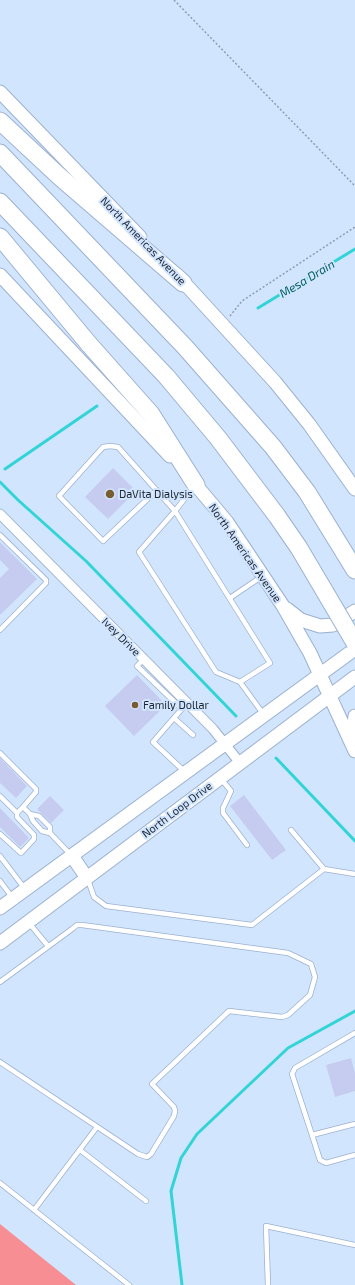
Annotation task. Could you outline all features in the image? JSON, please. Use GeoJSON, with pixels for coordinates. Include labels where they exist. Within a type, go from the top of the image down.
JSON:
{"type":"FeatureCollection","features":[{"type":"Feature","properties":{"kind":"highway"},"geometry":{"type":"LineString","coordinates":[[0,121],[60,177],[183,282]]}},
{"type":"Feature","properties":{"kind":"highway"},"geometry":{"type":"LineString","coordinates":[[0,153],[175,336],[273,447],[307,492],[355,570]]}},
{"type":"Feature","properties":{"kind":"highway"},"geometry":{"type":"LineString","coordinates":[[0,202],[166,376],[222,444],[277,516],[299,548],[355,643]]}},
{"type":"Feature","properties":{"kind":"highway"},"geometry":{"type":"LineString","coordinates":[[0,237],[88,343],[151,414],[196,485]]}},
{"type":"Feature","properties":{"kind":"main road","name":"North Americas Avenue"},"geometry":{"type":"LineString","coordinates":[[0,92],[223,324],[275,382],[309,424],[355,488]]}},
{"type":"Feature","properties":{"kind":"main road","name":"North Americas Avenue"},"geometry":{"type":"LineString","coordinates":[[0,275],[129,410],[227,522],[283,606],[320,673],[353,746]]}},
{"type":"Feature","properties":{"kind":"main road"},"geometry":{"type":"LineString","coordinates":[[283,606],[301,620],[320,626],[333,625],[355,611]]}},
{"type":"Feature","properties":{"kind":"main road"},"geometry":{"type":"LineString","coordinates":[[0,908],[355,648]]}},
{"type":"Feature","properties":{"kind":"main road","name":"North Loop Drive"},"geometry":{"type":"LineString","coordinates":[[0,943],[355,677]]}},
{"type":"Feature","properties":{"kind":"main road"},"geometry":{"type":"LineString","coordinates":[[353,746],[355,716]]}},
{"type":"Feature","properties":{"kind":"main road"},"geometry":{"type":"LineString","coordinates":[[72,856],[87,878]]}},
{"type":"Feature","properties":{"kind":"street","name":"Ivey Drive"},"geometry":{"type":"LineString","coordinates":[[0,514],[144,659],[185,706],[213,729],[240,763]]}},
{"type":"Feature","properties":{"kind":"lane"},"geometry":{"type":"LineString","coordinates":[[157,490],[103,541],[59,496],[103,447],[118,447],[157,490],[175,511],[270,663],[240,682]]}},
{"type":"Feature","properties":{"kind":"lane"},"geometry":{"type":"LineString","coordinates":[[196,485],[139,552],[216,672],[240,682],[264,715]]}},
{"type":"Feature","properties":{"kind":"lane"},"geometry":{"type":"LineString","coordinates":[[0,535],[46,580],[46,583],[0,630]]}},
{"type":"Feature","properties":{"kind":"lane"},"geometry":{"type":"LineString","coordinates":[[230,598],[263,575]]}},
{"type":"Feature","properties":{"kind":"lane"},"geometry":{"type":"LineString","coordinates":[[185,706],[153,742],[185,772]]}},
{"type":"Feature","properties":{"kind":"lane"},"geometry":{"type":"LineString","coordinates":[[174,718],[193,735]]}},
{"type":"Feature","properties":{"kind":"lane"},"geometry":{"type":"LineString","coordinates":[[0,753],[36,789],[36,792],[17,813]]}},
{"type":"Feature","properties":{"kind":"lane"},"geometry":{"type":"LineString","coordinates":[[220,778],[231,791],[223,808],[223,813],[248,845]]}},
{"type":"Feature","properties":{"kind":"lane"},"geometry":{"type":"LineString","coordinates":[[0,796],[17,813],[17,817],[34,835],[34,839],[21,853],[0,834]]}},
{"type":"Feature","properties":{"kind":"lane"},"geometry":{"type":"LineString","coordinates":[[23,807],[30,814],[33,822],[42,831],[50,833],[72,856]]}},
{"type":"Feature","properties":{"kind":"lane"},"geometry":{"type":"LineString","coordinates":[[30,814],[39,816],[50,827],[50,833]]}},
{"type":"Feature","properties":{"kind":"lane"},"geometry":{"type":"LineString","coordinates":[[291,830],[324,869],[355,874]]}},
{"type":"Feature","properties":{"kind":"lane"},"geometry":{"type":"LineString","coordinates":[[0,856],[26,890]]}},
{"type":"Feature","properties":{"kind":"lane"},"geometry":{"type":"LineString","coordinates":[[87,878],[94,897],[106,906],[252,926],[324,869]]}},
{"type":"Feature","properties":{"kind":"lane"},"geometry":{"type":"LineString","coordinates":[[0,881],[14,899]]}},
{"type":"Feature","properties":{"kind":"lane"},"geometry":{"type":"LineString","coordinates":[[29,922],[48,946]]}},
{"type":"Feature","properties":{"kind":"lane"},"geometry":{"type":"LineString","coordinates":[[0,982],[77,925],[288,952],[311,964],[315,977],[310,995],[295,1011],[282,1017],[229,1011],[152,1084],[175,1111],[174,1116],[151,1154],[147,1157],[138,1154],[0,1062]]}},
{"type":"Feature","properties":{"kind":"lane"},"geometry":{"type":"LineString","coordinates":[[355,1033],[295,1068],[292,1074],[292,1078],[320,1160],[326,1163],[355,1155]]}},
{"type":"Feature","properties":{"kind":"lane"},"geometry":{"type":"LineString","coordinates":[[312,1136],[355,1124]]}},
{"type":"Feature","properties":{"kind":"lane"},"geometry":{"type":"LineString","coordinates":[[34,1210],[97,1127]]}},
{"type":"Feature","properties":{"kind":"lane"},"geometry":{"type":"LineString","coordinates":[[80,1150],[146,1201]]}},
{"type":"Feature","properties":{"kind":"lane"},"geometry":{"type":"LineString","coordinates":[[0,1183],[129,1285]]}},
{"type":"Feature","properties":{"kind":"lane"},"geometry":{"type":"LineString","coordinates":[[268,1285],[266,1226],[355,1245]]}},
{"type":"Feature","properties":{"kind":"path"},"geometry":{"type":"LineString","coordinates":[[174,0],[355,186]]}},
{"type":"Feature","properties":{"kind":"path"},"geometry":{"type":"LineString","coordinates":[[223,324],[242,301],[355,227]]}},
{"type":"Feature","properties":{"kind":"shaded area"},"geometry":{"type":"Polygon","coordinates":[[[0,1224],[76,1285],[0,1285],[0,1224]]]}},
{"type":"Feature","properties":{"kind":"building","name":"DaVita Dialysis"},"geometry":{"type":"Polygon","coordinates":[[[113,468],[136,491],[108,519],[85,497],[113,468]]]}},
{"type":"Feature","properties":{"kind":"building"},"geometry":{"type":"Polygon","coordinates":[[[0,542],[37,579],[0,615],[0,578],[9,569],[0,560],[0,542]]]}},
{"type":"Feature","properties":{"kind":"building","name":"Family Dollar"},"geometry":{"type":"Polygon","coordinates":[[[137,675],[166,705],[134,736],[105,706],[137,675]]]}},
{"type":"Feature","properties":{"kind":"building"},"geometry":{"type":"Polygon","coordinates":[[[0,758],[27,786],[16,798],[0,783],[0,758]]]}},
{"type":"Feature","properties":{"kind":"building"},"geometry":{"type":"Polygon","coordinates":[[[244,795],[286,850],[272,860],[230,806],[244,795]]]}},
{"type":"Feature","properties":{"kind":"building"},"geometry":{"type":"Polygon","coordinates":[[[50,796],[64,810],[51,823],[37,809],[50,796]]]}},
{"type":"Feature","properties":{"kind":"building"},"geometry":{"type":"Polygon","coordinates":[[[0,808],[29,838],[20,847],[0,827],[0,808]]]}},
{"type":"Feature","properties":{"kind":"building"},"geometry":{"type":"Polygon","coordinates":[[[351,1058],[355,1073],[355,1091],[335,1097],[326,1065],[351,1058]]]}},
{"type":"Feature","properties":{"kind":"waterway","name":"Mesa Drain"},"geometry":{"type":"LineString","coordinates":[[258,308],[355,249]]}},
{"type":"Feature","properties":{"kind":"waterway","name":"Mesa Drain"},"geometry":{"type":"LineString","coordinates":[[5,469],[97,406]]}},
{"type":"Feature","properties":{"kind":"waterway"},"geometry":{"type":"LineString","coordinates":[[0,482],[86,561],[236,716]]}},
{"type":"Feature","properties":{"kind":"waterway"},"geometry":{"type":"LineString","coordinates":[[276,758],[355,841]]}},
{"type":"Feature","properties":{"kind":"waterway"},"geometry":{"type":"LineString","coordinates":[[182,1285],[171,1191],[181,1158],[197,1134],[288,1048],[355,1011]]}},
{"type":"Feature","properties":{"kind":"place","name":"DaVita Dialysis"},"geometry":{"type":"Point","coordinates":[110,494]}},
{"type":"Feature","properties":{"kind":"place","name":"Family Dollar"},"geometry":{"type":"Point","coordinates":[135,705]}}]}
